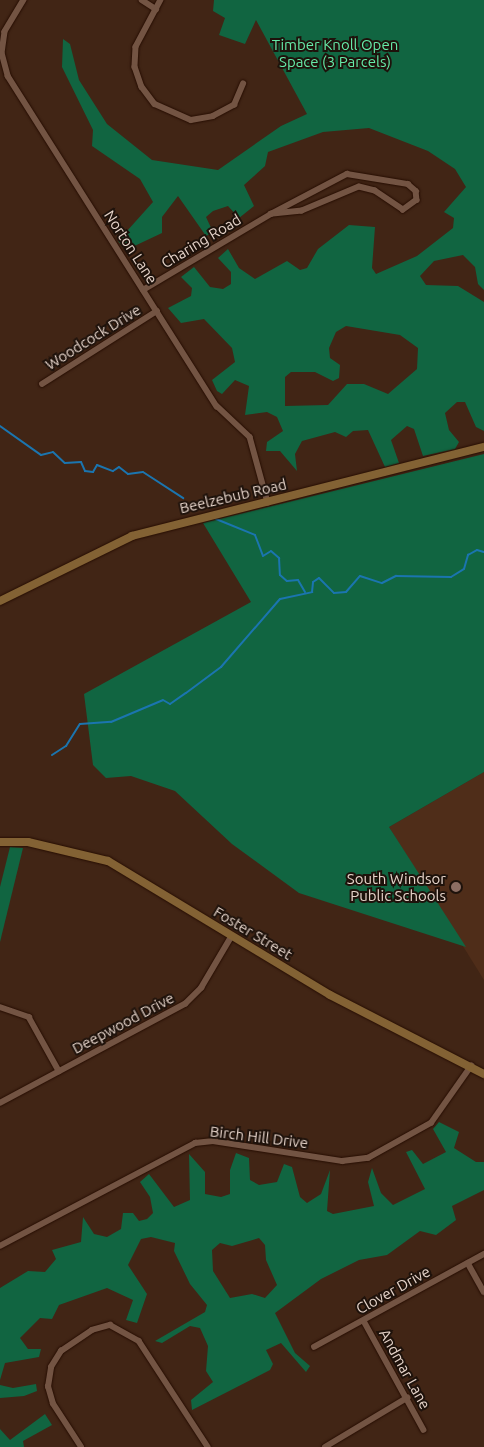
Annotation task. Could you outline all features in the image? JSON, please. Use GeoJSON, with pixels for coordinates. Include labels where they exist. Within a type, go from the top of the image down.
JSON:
{"type":"FeatureCollection","features":[{"type":"Feature","properties":{"kind":"street","name":"Norton Lane"},"geometry":{"type":"LineString","coordinates":[[24,0],[2,31],[2,53],[8,76],[217,406],[250,437],[268,503]]}},
{"type":"Feature","properties":{"kind":"street"},"geometry":{"type":"LineString","coordinates":[[142,0],[156,9]]}},
{"type":"Feature","properties":{"kind":"street"},"geometry":{"type":"LineString","coordinates":[[161,0],[136,47],[135,67],[142,88],[155,104],[191,120],[213,116],[234,105],[243,84]]}},
{"type":"Feature","properties":{"kind":"street","name":"Charing Road"},"geometry":{"type":"LineString","coordinates":[[143,290],[271,214],[347,174],[381,177],[416,191],[417,200],[403,210],[375,191],[359,187],[302,211],[271,214]]}},
{"type":"Feature","properties":{"kind":"street","name":"Woodcock Drive"},"geometry":{"type":"LineString","coordinates":[[42,384],[156,311]]}},
{"type":"Feature","properties":{"kind":"street","name":"Beelzebub Road"},"geometry":{"type":"LineString","coordinates":[[0,601],[132,536],[484,447]]}},
{"type":"Feature","properties":{"kind":"street","name":"Foster Street"},"geometry":{"type":"LineString","coordinates":[[0,842],[28,842],[108,861],[376,1021],[484,1074]]}},
{"type":"Feature","properties":{"kind":"street","name":"Deepwood Drive"},"geometry":{"type":"LineString","coordinates":[[0,1103],[185,1004],[201,988],[231,936]]}},
{"type":"Feature","properties":{"kind":"street"},"geometry":{"type":"LineString","coordinates":[[0,1007],[29,1017],[60,1071]]}},
{"type":"Feature","properties":{"kind":"street","name":"Birch Hill Drive"},"geometry":{"type":"LineString","coordinates":[[0,1246],[195,1143],[213,1141],[342,1161],[368,1158],[431,1123],[471,1066]]}},
{"type":"Feature","properties":{"kind":"street","name":"Clover Drive"},"geometry":{"type":"LineString","coordinates":[[314,1347],[484,1254]]}},
{"type":"Feature","properties":{"kind":"street"},"geometry":{"type":"LineString","coordinates":[[468,1263],[484,1292]]}},
{"type":"Feature","properties":{"kind":"street","name":"Andmar Lane"},"geometry":{"type":"LineString","coordinates":[[364,1320],[424,1430]]}},
{"type":"Feature","properties":{"kind":"street"},"geometry":{"type":"LineString","coordinates":[[81,1447],[53,1404],[48,1387],[51,1367],[61,1351],[92,1330],[110,1325],[139,1340],[208,1447]]}},
{"type":"Feature","properties":{"kind":"street"},"geometry":{"type":"LineString","coordinates":[[325,1447],[407,1398]]}},
{"type":"Feature","properties":{"kind":"shaded area","name":"South Windsor Public Schools"},"geometry":{"type":"Polygon","coordinates":[[[484,772],[484,980],[389,827],[484,772]]]}},
{"type":"Feature","properties":{"kind":"green space","name":"Timber Knoll Open Space (3 Parcels)"},"geometry":{"type":"Polygon","coordinates":[[[214,0],[484,0],[484,290],[478,284],[475,267],[463,255],[434,261],[420,276],[426,285],[458,286],[484,302],[484,431],[476,427],[465,402],[457,402],[445,413],[449,430],[459,442],[455,449],[423,456],[414,429],[407,426],[391,440],[399,463],[385,467],[368,430],[353,431],[346,437],[335,432],[302,441],[295,454],[297,471],[280,451],[266,451],[267,442],[283,431],[277,417],[267,412],[245,415],[249,386],[235,380],[222,394],[217,391],[212,380],[235,362],[232,348],[204,319],[181,323],[168,308],[191,296],[192,288],[181,277],[194,267],[210,287],[223,289],[231,284],[231,272],[218,258],[228,249],[239,268],[255,279],[287,261],[300,270],[307,268],[318,249],[349,225],[375,227],[372,268],[376,274],[417,256],[453,228],[454,218],[444,212],[466,187],[455,169],[428,151],[369,128],[323,132],[268,152],[265,166],[244,185],[254,206],[239,218],[228,206],[213,211],[206,217],[213,232],[206,236],[178,196],[162,217],[162,233],[126,250],[118,241],[153,202],[140,179],[92,146],[93,130],[62,67],[63,39],[70,44],[79,80],[107,124],[152,160],[218,170],[281,126],[307,114],[256,20],[245,44],[219,35],[225,18],[213,11],[214,0]],[[346,326],[336,332],[329,348],[330,358],[340,365],[339,378],[333,381],[315,372],[291,372],[285,377],[285,406],[328,405],[347,384],[364,384],[388,394],[417,369],[418,348],[400,335],[346,326]]]}},
{"type":"Feature","properties":{"kind":"green space"},"geometry":{"type":"Polygon","coordinates":[[[484,454],[484,772],[389,827],[466,947],[299,893],[232,844],[175,791],[131,776],[106,778],[93,765],[84,694],[251,602],[203,523],[484,454]]]}},
{"type":"Feature","properties":{"kind":"green space"},"geometry":{"type":"Polygon","coordinates":[[[10,847],[23,848],[0,942],[0,887],[10,847]]]}},
{"type":"Feature","properties":{"kind":"green space"},"geometry":{"type":"Polygon","coordinates":[[[439,1122],[459,1132],[454,1148],[476,1162],[484,1162],[484,1190],[452,1206],[456,1220],[436,1235],[420,1231],[387,1255],[359,1260],[321,1279],[275,1313],[295,1353],[310,1366],[306,1372],[281,1343],[266,1350],[273,1364],[270,1370],[192,1410],[191,1400],[213,1382],[206,1371],[208,1346],[200,1328],[190,1326],[162,1343],[155,1341],[205,1312],[207,1305],[190,1284],[174,1251],[175,1243],[151,1237],[141,1239],[128,1265],[147,1294],[137,1323],[126,1320],[133,1300],[107,1288],[59,1305],[52,1319],[40,1318],[20,1338],[28,1349],[41,1349],[39,1357],[5,1363],[0,1380],[0,1288],[28,1271],[45,1272],[56,1259],[52,1250],[81,1242],[83,1217],[94,1234],[107,1237],[121,1229],[123,1213],[133,1213],[139,1221],[147,1219],[153,1213],[150,1197],[140,1182],[149,1174],[174,1207],[190,1200],[189,1154],[205,1172],[205,1194],[221,1197],[230,1194],[230,1170],[236,1153],[249,1158],[250,1180],[259,1185],[277,1182],[284,1164],[292,1167],[300,1197],[307,1203],[321,1194],[330,1170],[327,1211],[333,1214],[374,1206],[368,1182],[372,1168],[381,1193],[393,1205],[425,1189],[406,1152],[412,1150],[423,1164],[446,1152],[433,1129],[439,1122]],[[259,1238],[232,1246],[220,1243],[212,1250],[213,1271],[230,1298],[252,1294],[265,1298],[277,1285],[266,1260],[265,1245],[259,1238]]]}},
{"type":"Feature","properties":{"kind":"green space"},"geometry":{"type":"Polygon","coordinates":[[[36,1384],[37,1391],[24,1396],[0,1398],[0,1385],[13,1388],[36,1384]]]}},
{"type":"Feature","properties":{"kind":"green space"},"geometry":{"type":"Polygon","coordinates":[[[45,1414],[52,1425],[23,1441],[24,1447],[0,1447],[0,1429],[10,1440],[45,1414]]]}},
{"type":"Feature","properties":{"kind":"waterway"},"geometry":{"type":"LineString","coordinates":[[0,426],[41,455],[53,452],[65,463],[81,462],[85,471],[93,472],[97,465],[113,471],[119,467],[128,474],[143,472],[183,498]]}},
{"type":"Feature","properties":{"kind":"waterway"},"geometry":{"type":"LineString","coordinates":[[216,519],[255,535],[263,556],[271,551],[279,558],[280,575],[287,581],[298,580],[305,592]]}},
{"type":"Feature","properties":{"kind":"waterway"},"geometry":{"type":"LineString","coordinates":[[52,755],[66,746],[80,724],[111,722],[163,700],[170,704],[221,667],[280,599],[312,592],[313,582],[319,578],[334,593],[346,592],[360,576],[382,583],[396,576],[451,577],[464,569],[468,555],[477,550],[484,552]]}},
{"type":"Feature","properties":{"kind":"place","name":"South Windsor Public Schools"},"geometry":{"type":"Point","coordinates":[456,887]}}]}
